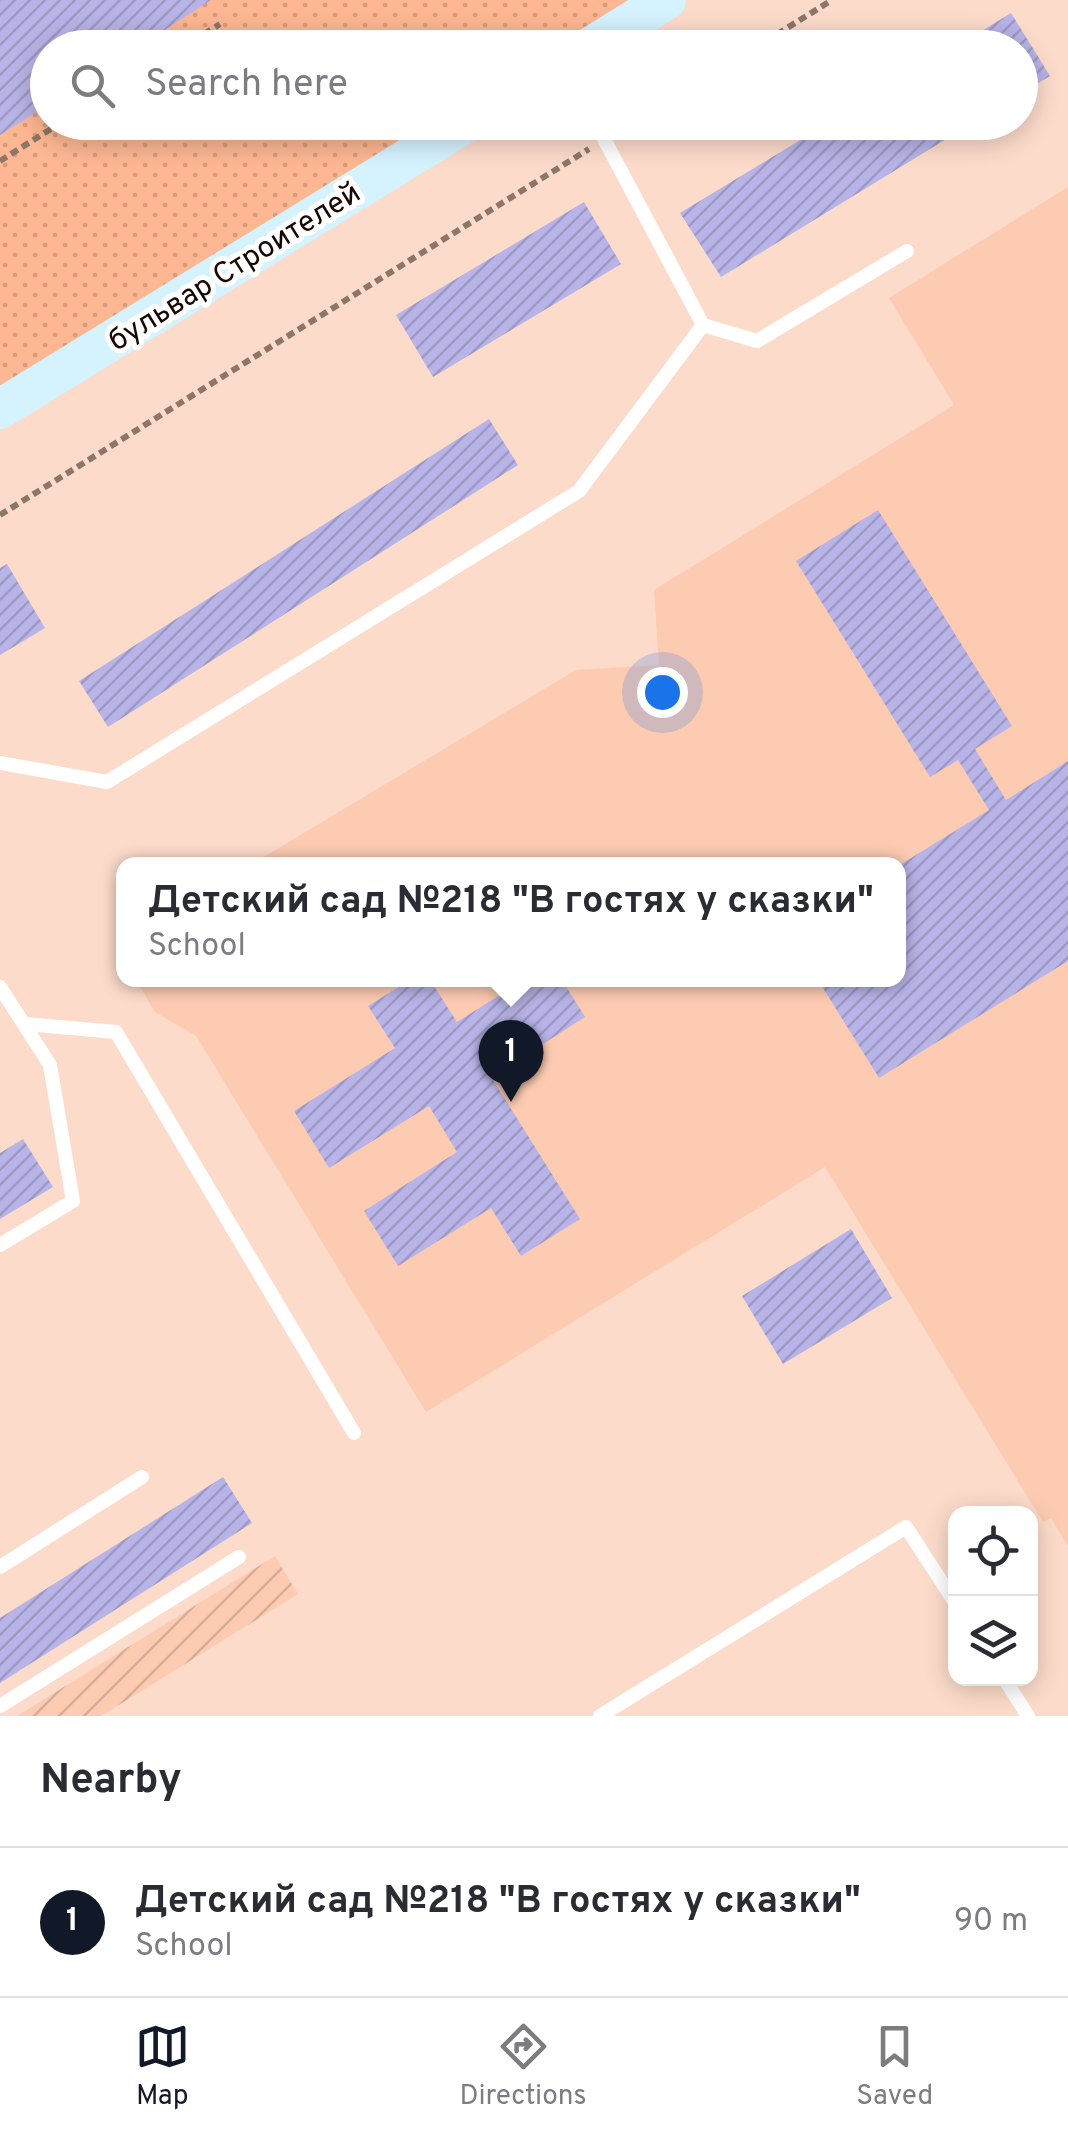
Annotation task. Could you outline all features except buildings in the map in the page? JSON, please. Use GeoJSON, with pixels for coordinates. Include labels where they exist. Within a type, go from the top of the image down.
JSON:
{"type":"FeatureCollection","features":[{"type":"Feature","properties":{"kind":"street"},"geometry":{"type":"LineString","coordinates":[[618,30],[666,0]]}},
{"type":"Feature","properties":{"kind":"street","name":"бульвар Строителей"},"geometry":{"type":"LineString","coordinates":[[0,409],[438,140]]}},
{"type":"Feature","properties":{"kind":"lane"},"geometry":{"type":"LineString","coordinates":[[605,140],[702,325],[757,342],[907,251]]}},
{"type":"Feature","properties":{"kind":"lane"},"geometry":{"type":"LineString","coordinates":[[0,763],[108,782],[579,491],[702,325]]}},
{"type":"Feature","properties":{"kind":"lane"},"geometry":{"type":"LineString","coordinates":[[0,988],[50,1065],[73,1201],[0,1245]]}},
{"type":"Feature","properties":{"kind":"lane"},"geometry":{"type":"LineString","coordinates":[[25,1024],[116,1032],[354,1433]]}},
{"type":"Feature","properties":{"kind":"lane"},"geometry":{"type":"LineString","coordinates":[[0,1566],[142,1477]]}},
{"type":"Feature","properties":{"kind":"lane"},"geometry":{"type":"LineString","coordinates":[[600,1716],[906,1527],[951,1596]]}},
{"type":"Feature","properties":{"kind":"lane"},"geometry":{"type":"LineString","coordinates":[[0,1706],[239,1557]]}},
{"type":"Feature","properties":{"kind":"lane"},"geometry":{"type":"LineString","coordinates":[[1009,1686],[1028,1716]]}},
{"type":"Feature","properties":{"kind":"path"},"geometry":{"type":"LineString","coordinates":[[784,30],[832,0]]}},
{"type":"Feature","properties":{"kind":"path"},"geometry":{"type":"LineString","coordinates":[[210,30],[220,24]]}},
{"type":"Feature","properties":{"kind":"path"},"geometry":{"type":"LineString","coordinates":[[0,161],[33,140]]}},
{"type":"Feature","properties":{"kind":"path"},"geometry":{"type":"LineString","coordinates":[[0,515],[605,140]]}},
{"type":"Feature","properties":{"kind":"shaded area"},"geometry":{"type":"Polygon","coordinates":[[[0,0],[666,0],[617,30],[30,30],[30,140],[439,140],[0,409],[0,0]]]}},
{"type":"Feature","properties":{"kind":"shaded area"},"geometry":{"type":"Polygon","coordinates":[[[1068,187],[1068,1546],[1051,1518],[1043,1522],[1038,1506],[1033,1506],[825,1167],[426,1412],[196,1036],[155,1012],[140,987],[906,987],[906,857],[264,857],[576,670],[659,665],[654,590],[954,405],[889,298],[1068,187]]]}},
{"type":"Feature","properties":{"kind":"shaded area"},"geometry":{"type":"Polygon","coordinates":[[[275,1556],[298,1594],[101,1716],[17,1716],[275,1556]]]}},
{"type":"Feature","properties":{"kind":"place","name":"Детский сад №218 \"В гостях у сказки\""},"geometry":{"type":"Point","coordinates":[511,1102]}}]}
